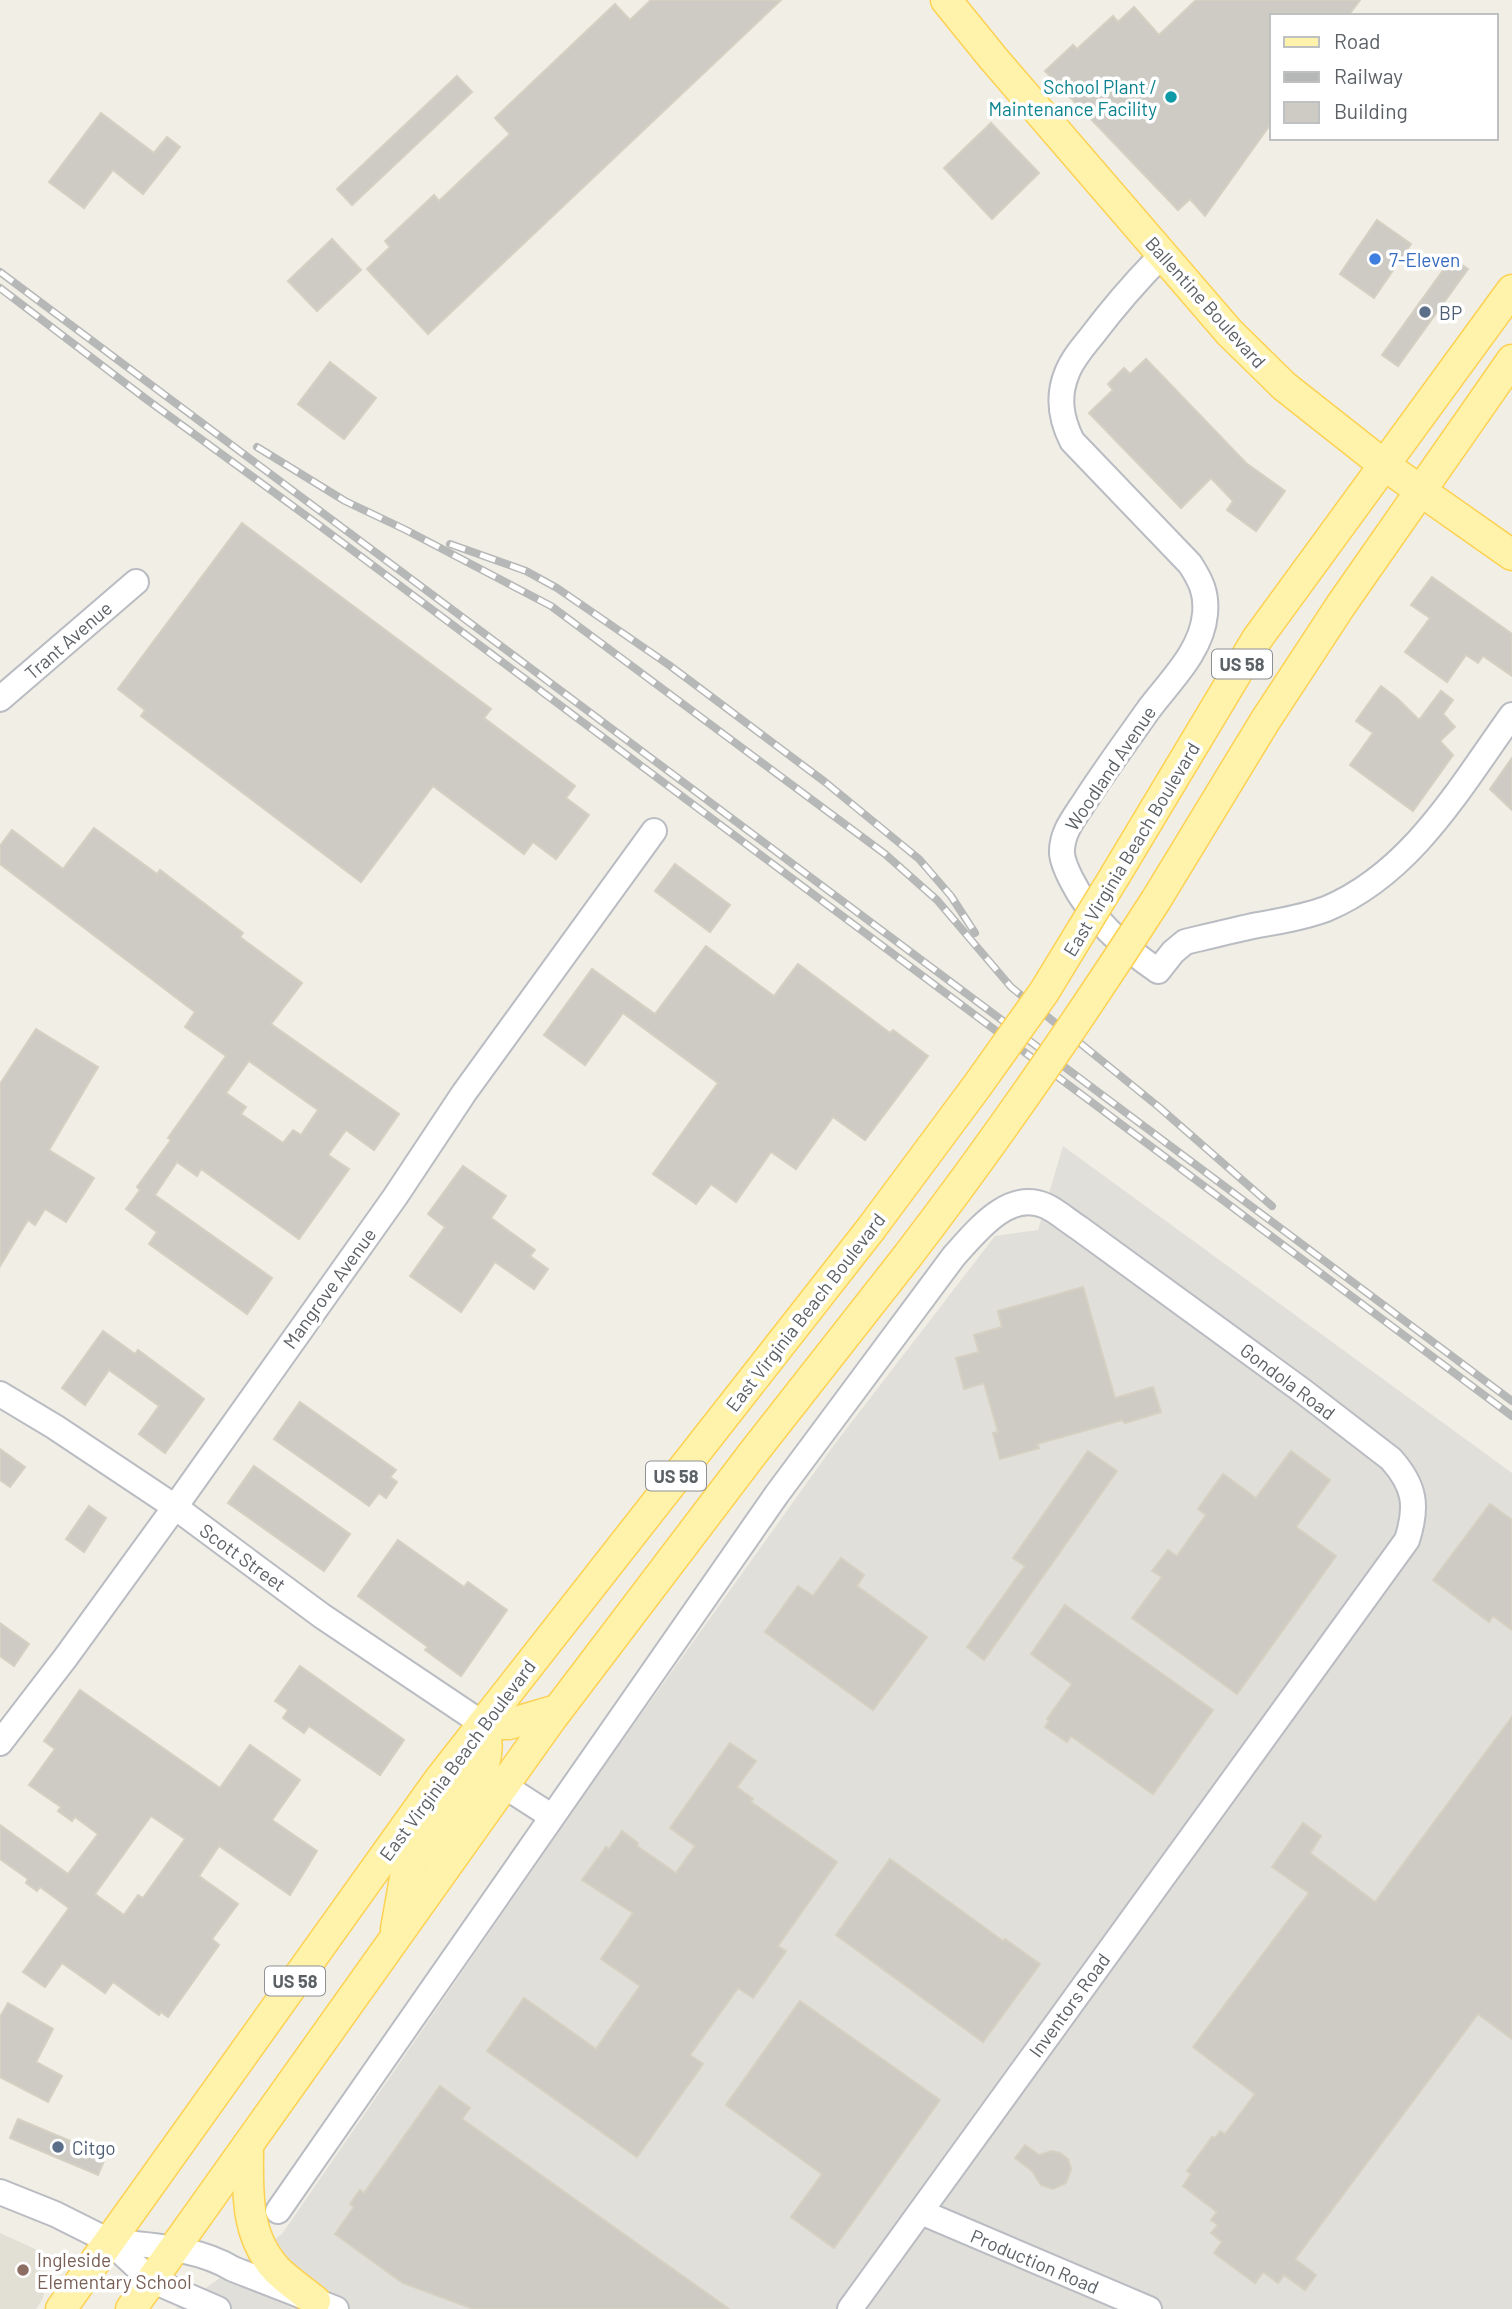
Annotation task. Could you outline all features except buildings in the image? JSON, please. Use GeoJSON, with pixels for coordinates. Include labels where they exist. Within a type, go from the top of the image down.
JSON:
{"type":"FeatureCollection","features":[{"type":"Feature","properties":{"kind":"main road","name":"Ballentine Boulevard"},"geometry":{"type":"LineString","coordinates":[[946,0],[1228,332],[1284,386],[1384,466],[1512,555]]}},
{"type":"Feature","properties":{"kind":"main road","name":"East Virginia Beach Boulevard"},"geometry":{"type":"LineString","coordinates":[[61,2309],[415,1813],[870,1230],[977,1086],[1044,992],[1257,639],[1512,290]]}},
{"type":"Feature","properties":{"kind":"main road","name":"US 58"},"geometry":{"type":"LineString","coordinates":[[131,2309],[557,1710],[986,1152],[1087,1008],[1340,605],[1512,360]]}},
{"type":"Feature","properties":{"kind":"main road"},"geometry":{"type":"LineString","coordinates":[[394,1939],[405,1878],[411,1864],[482,1770],[488,1741],[484,1724],[509,1724],[557,1710]]}},
{"type":"Feature","properties":{"kind":"main road"},"geometry":{"type":"LineString","coordinates":[[248,2145],[248,2204],[261,2248],[277,2270],[326,2305]]}},
{"type":"Feature","properties":{"kind":"street","name":"Woodland Avenue"},"geometry":{"type":"LineString","coordinates":[[1162,255],[1113,309],[1076,356],[1067,373],[1062,392],[1061,410],[1072,441],[1190,564],[1203,584],[1205,594],[1205,616],[1185,663],[1105,770],[1063,838],[1064,864],[1093,913],[1127,949],[1158,971],[1173,951],[1185,942],[1303,916],[1326,908],[1359,892],[1389,870],[1418,841],[1512,715]]}},
{"type":"Feature","properties":{"kind":"street","name":"Trant Avenue"},"geometry":{"type":"LineString","coordinates":[[0,699],[136,582]]}},
{"type":"Feature","properties":{"kind":"street","name":"Mangrove Avenue"},"geometry":{"type":"LineString","coordinates":[[0,1743],[175,1507],[395,1198],[512,1025],[654,831]]}},
{"type":"Feature","properties":{"kind":"street","name":"Gondola Road"},"geometry":{"type":"LineString","coordinates":[[977,1230],[1014,1204],[1031,1202],[1045,1205],[1304,1392],[1391,1459],[1403,1472],[1414,1502],[1414,1520],[1408,1540],[1290,1702]]}},
{"type":"Feature","properties":{"kind":"street"},"geometry":{"type":"LineString","coordinates":[[278,2211],[777,1494],[954,1256],[977,1230],[943,1210]]}},
{"type":"Feature","properties":{"kind":"street","name":"Scott Street"},"geometry":{"type":"LineString","coordinates":[[0,1394],[55,1427],[175,1507],[322,1616],[484,1724]]}},
{"type":"Feature","properties":{"kind":"street","name":"Inventors Road"},"geometry":{"type":"LineString","coordinates":[[850,2309],[1290,1702]]}},
{"type":"Feature","properties":{"kind":"street"},"geometry":{"type":"LineString","coordinates":[[503,1785],[551,1816]]}},
{"type":"Feature","properties":{"kind":"street"},"geometry":{"type":"LineString","coordinates":[[0,2192],[55,2214],[109,2241],[151,2280],[218,2309]]}},
{"type":"Feature","properties":{"kind":"street","name":"Production Road"},"geometry":{"type":"LineString","coordinates":[[921,2212],[1149,2309]]}},
{"type":"Feature","properties":{"kind":"street"},"geometry":{"type":"LineString","coordinates":[[109,2241],[173,2249],[219,2261],[326,2305]]}},
{"type":"Feature","properties":{"kind":"shaded area"},"geometry":{"type":"Polygon","coordinates":[[[1063,1146],[1512,1473],[1512,2309],[176,2309],[282,2234],[597,1776],[834,1445],[995,1236],[1038,1230],[1063,1146]]]}},
{"type":"Feature","properties":{"kind":"shaded area","name":"Ingleside Elementary School"},"geometry":{"type":"Polygon","coordinates":[[[0,2233],[35,2249],[45,2264],[48,2276],[43,2298],[36,2309],[0,2309],[0,2233]]]}},
{"type":"Feature","properties":{"kind":"railway"},"geometry":{"type":"LineString","coordinates":[[0,272],[1512,1401]]}},
{"type":"Feature","properties":{"kind":"railway"},"geometry":{"type":"LineString","coordinates":[[0,288],[1512,1416]]}},
{"type":"Feature","properties":{"kind":"railway"},"geometry":{"type":"LineString","coordinates":[[257,447],[345,501],[551,606],[885,854],[937,900],[1011,987],[1160,1108],[1272,1206]]}},
{"type":"Feature","properties":{"kind":"railway"},"geometry":{"type":"LineString","coordinates":[[450,544],[526,571],[557,588],[669,665],[825,782],[919,859],[951,896],[975,933]]}},
{"type":"Feature","properties":{"kind":"place","name":"School Plant / Maintenance Facility"},"geometry":{"type":"Point","coordinates":[1171,97]}},
{"type":"Feature","properties":{"kind":"place","name":"7-Eleven"},"geometry":{"type":"Point","coordinates":[1375,259]}},
{"type":"Feature","properties":{"kind":"place","name":"BP"},"geometry":{"type":"Point","coordinates":[1425,312]}},
{"type":"Feature","properties":{"kind":"place","name":"Citgo"},"geometry":{"type":"Point","coordinates":[58,2147]}},
{"type":"Feature","properties":{"kind":"place","name":"Ingleside Elementary School"},"geometry":{"type":"Point","coordinates":[23,2270]}}]}
